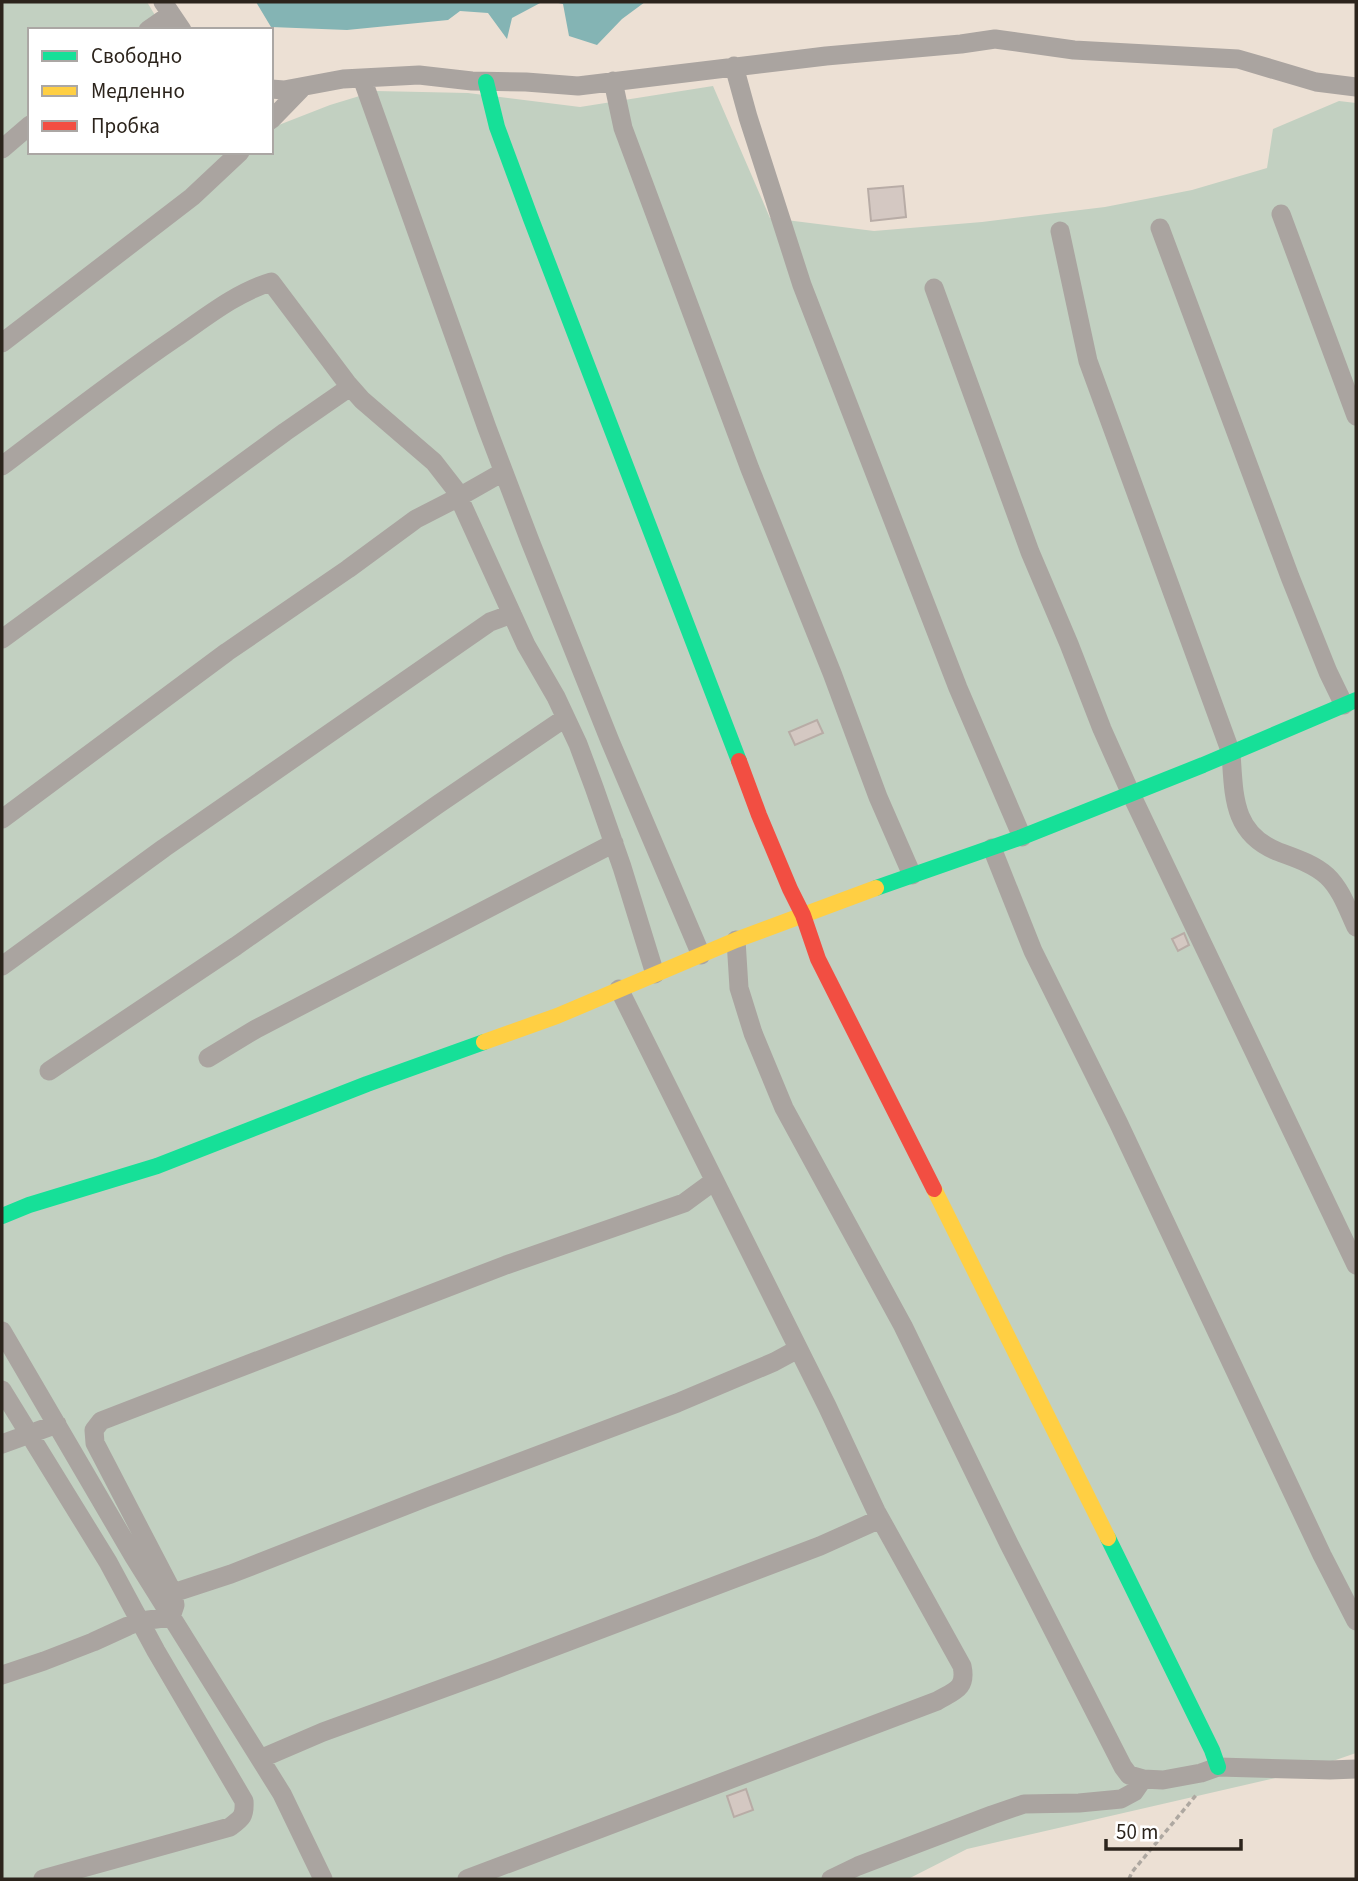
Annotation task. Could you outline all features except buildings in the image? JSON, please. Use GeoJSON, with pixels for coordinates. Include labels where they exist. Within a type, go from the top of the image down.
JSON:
{"type":"FeatureCollection","features":[{"type":"Feature","properties":{"kind":"street"},"geometry":{"type":"LineString","coordinates":[[151,28],[172,15]]}},
{"type":"Feature","properties":{"kind":"street"},"geometry":{"type":"LineString","coordinates":[[273,89],[284,90],[343,79],[419,75],[486,82],[578,86],[734,66],[995,39],[1074,50],[1238,59],[1317,82],[1351,86],[1356,103]]}},
{"type":"Feature","properties":{"kind":"street"},"geometry":{"type":"LineString","coordinates":[[734,66],[802,285],[958,688],[1023,837]]}},
{"type":"Feature","properties":{"kind":"street"},"geometry":{"type":"LineString","coordinates":[[362,78],[503,472],[610,741],[701,955]]}},
{"type":"Feature","properties":{"kind":"street"},"geometry":{"type":"LineString","coordinates":[[613,81],[623,128],[736,432],[832,673],[877,797],[912,875]]}},
{"type":"Feature","properties":{"kind":"street"},"geometry":{"type":"LineString","coordinates":[[486,82],[497,127],[629,480],[698,652],[759,815],[803,915],[818,959],[1052,1424],[1212,1750],[1217,1767]]}},
{"type":"Feature","properties":{"kind":"street"},"geometry":{"type":"LineString","coordinates":[[273,118],[303,86]]}},
{"type":"Feature","properties":{"kind":"street"},"geometry":{"type":"LineString","coordinates":[[2,149],[28,127]]}},
{"type":"Feature","properties":{"kind":"street"},"geometry":{"type":"LineString","coordinates":[[2,343],[192,197],[238,154]]}},
{"type":"Feature","properties":{"kind":"street"},"geometry":{"type":"LineString","coordinates":[[1281,214],[1356,416]]}},
{"type":"Feature","properties":{"kind":"street"},"geometry":{"type":"LineString","coordinates":[[2,1216],[29,1205],[157,1166],[367,1084],[557,1016],[736,940],[1023,837],[1350,703],[1328,672],[1290,577],[1160,228]]}},
{"type":"Feature","properties":{"kind":"street"},"geometry":{"type":"LineString","coordinates":[[1060,231],[1088,361],[1231,753],[1235,800],[1241,819],[1251,835],[1267,847],[1305,862],[1327,876],[1342,896],[1356,927]]}},
{"type":"Feature","properties":{"kind":"street"},"geometry":{"type":"LineString","coordinates":[[2,466],[117,378],[214,311],[251,288],[271,282],[350,387],[435,462],[455,489],[526,645],[556,697],[594,786],[655,974]]}},
{"type":"Feature","properties":{"kind":"street"},"geometry":{"type":"LineString","coordinates":[[934,288],[1030,552],[1102,729],[1356,1265]]}},
{"type":"Feature","properties":{"kind":"street"},"geometry":{"type":"LineString","coordinates":[[2,639],[350,387]]}},
{"type":"Feature","properties":{"kind":"street"},"geometry":{"type":"LineString","coordinates":[[2,819],[227,652],[348,569],[415,519],[503,472]]}},
{"type":"Feature","properties":{"kind":"street"},"geometry":{"type":"LineString","coordinates":[[2,966],[164,848],[490,622],[512,614]]}},
{"type":"Feature","properties":{"kind":"street"},"geometry":{"type":"LineString","coordinates":[[49,1071],[236,946],[565,718]]}},
{"type":"Feature","properties":{"kind":"street"},"geometry":{"type":"LineString","coordinates":[[208,1058],[256,1029],[614,843]]}},
{"type":"Feature","properties":{"kind":"street"},"geometry":{"type":"LineString","coordinates":[[992,848],[1033,951],[1118,1122],[1322,1555],[1356,1621]]}},
{"type":"Feature","properties":{"kind":"street"},"geometry":{"type":"LineString","coordinates":[[736,940],[739,988],[753,1033],[784,1108],[903,1326],[1009,1544],[1123,1767],[1129,1775],[1163,1780],[1217,1767],[1356,1769]]}},
{"type":"Feature","properties":{"kind":"street"},"geometry":{"type":"LineString","coordinates":[[467,1879],[937,1701],[962,1685],[964,1676],[962,1666],[880,1519],[620,989]]}},
{"type":"Feature","properties":{"kind":"street"},"geometry":{"type":"LineString","coordinates":[[171,1617],[175,1605],[173,1594],[95,1443],[94,1430],[101,1421],[506,1265],[684,1203],[714,1181]]}},
{"type":"Feature","properties":{"kind":"street"},"geometry":{"type":"LineString","coordinates":[[2,1331],[134,1558],[282,1794],[323,1879]]}},
{"type":"Feature","properties":{"kind":"street"},"geometry":{"type":"LineString","coordinates":[[173,1594],[677,1403],[798,1349]]}},
{"type":"Feature","properties":{"kind":"street"},"geometry":{"type":"LineString","coordinates":[[2,1390],[108,1562],[156,1651],[238,1788],[245,1810],[242,1818],[230,1826],[43,1879]]}},
{"type":"Feature","properties":{"kind":"street"},"geometry":{"type":"LineString","coordinates":[[2,1444],[57,1424]]}},
{"type":"Feature","properties":{"kind":"street"},"geometry":{"type":"LineString","coordinates":[[260,1759],[323,1732],[820,1546],[880,1519]]}},
{"type":"Feature","properties":{"kind":"street"},"geometry":{"type":"LineString","coordinates":[[2,1675],[44,1661],[141,1621],[171,1617]]}},
{"type":"Feature","properties":{"kind":"street"},"geometry":{"type":"LineString","coordinates":[[831,1879],[858,1866],[1024,1804],[1121,1799],[1134,1792],[1143,1779]]}},
{"type":"Feature","properties":{"kind":"path"},"geometry":{"type":"LineString","coordinates":[[1129,1879],[1217,1767]]}},
{"type":"Feature","properties":{"kind":"green space"},"geometry":{"type":"Polygon","coordinates":[[[2,2],[147,2],[163,28],[28,28],[28,154],[273,154],[273,127],[376,91],[468,93],[580,107],[713,86],[770,218],[874,231],[982,222],[1105,207],[1192,190],[1267,168],[1273,129],[1339,101],[1356,103],[1356,1753],[1301,1772],[967,1849],[908,1879],[2,1879],[2,2]]]}},
{"type":"Feature","properties":{"kind":"water"},"geometry":{"type":"Polygon","coordinates":[[[256,2],[542,2],[512,18],[507,39],[488,13],[460,11],[448,20],[347,30],[271,27],[256,2]]]}},
{"type":"Feature","properties":{"kind":"water"},"geometry":{"type":"Polygon","coordinates":[[[554,2],[645,2],[622,19],[597,45],[569,36],[563,4],[554,2]]]}},
{"type":"Feature","properties":{"kind":"traffic: fast"},"geometry":{"type":"LineString","coordinates":[[486,82],[497,127],[531,219],[739,761]]}},
{"type":"Feature","properties":{"kind":"traffic: fast"},"geometry":{"type":"LineString","coordinates":[[876,888],[1022,837],[1356,700]]}},
{"type":"Feature","properties":{"kind":"traffic: fast"},"geometry":{"type":"LineString","coordinates":[[2,1216],[29,1205],[157,1166],[367,1084],[484,1042]]}},
{"type":"Feature","properties":{"kind":"traffic: fast"},"geometry":{"type":"LineString","coordinates":[[1108,1538],[1218,1767]]}},
{"type":"Feature","properties":{"kind":"traffic: slow"},"geometry":{"type":"LineString","coordinates":[[484,1042],[557,1016],[736,940],[876,888]]}},
{"type":"Feature","properties":{"kind":"traffic: slow"},"geometry":{"type":"LineString","coordinates":[[934,1189],[1108,1538]]}},
{"type":"Feature","properties":{"kind":"traffic: jam"},"geometry":{"type":"LineString","coordinates":[[739,761],[759,815],[803,915],[818,959],[934,1189]]}}]}
